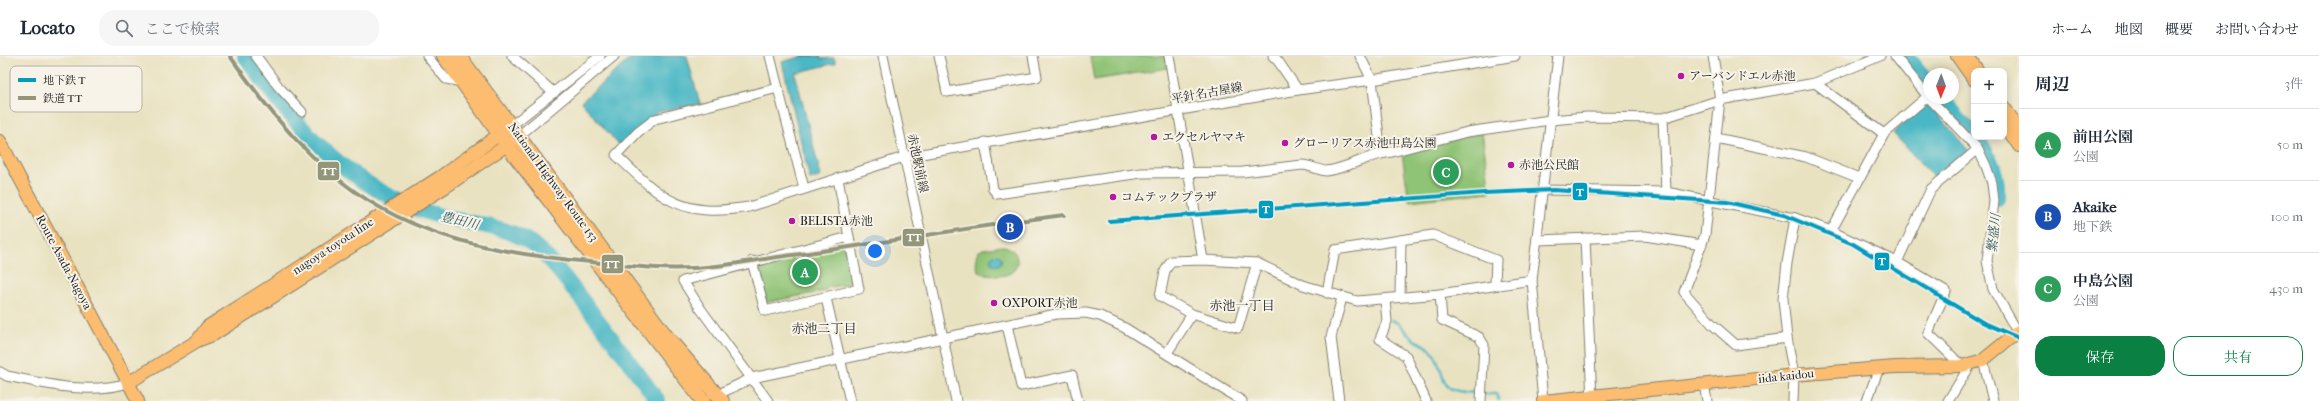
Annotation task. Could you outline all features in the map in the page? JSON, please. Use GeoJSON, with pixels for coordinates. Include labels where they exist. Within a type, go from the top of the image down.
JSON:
{"type":"FeatureCollection","features":[{"type":"Feature","properties":{"kind":"highway","name":"National Highway Route 153"},"geometry":{"type":"LineString","coordinates":[[444,56],[504,139],[702,401]]}},
{"type":"Feature","properties":{"kind":"highway","name":"National Highway Route 153"},"geometry":{"type":"LineString","coordinates":[[459,56],[516,130],[665,335],[721,399]]}},
{"type":"Feature","properties":{"kind":"main road"},"geometry":{"type":"LineString","coordinates":[[1956,56],[1971,76]]}},
{"type":"Feature","properties":{"kind":"main road"},"geometry":{"type":"LineString","coordinates":[[1968,56],[1976,68]]}},
{"type":"Feature","properties":{"kind":"main road"},"geometry":{"type":"LineString","coordinates":[[2007,111],[2019,129]]}},
{"type":"Feature","properties":{"kind":"main road"},"geometry":{"type":"LineString","coordinates":[[2007,128],[2019,146]]}},
{"type":"Feature","properties":{"kind":"main road","name":"nagoya-toyota line"},"geometry":{"type":"LineString","coordinates":[[123,385],[197,341],[210,331],[444,182],[516,130]]}},
{"type":"Feature","properties":{"kind":"main road","name":"Route Asada-Nagoya"},"geometry":{"type":"LineString","coordinates":[[0,141],[123,385]]}},
{"type":"Feature","properties":{"kind":"main road"},"geometry":{"type":"LineString","coordinates":[[1972,364],[2018,332]]}},
{"type":"Feature","properties":{"kind":"main road","name":"iida kaidou"},"geometry":{"type":"LineString","coordinates":[[1543,401],[1592,398],[1704,384],[1794,375],[1879,368],[1972,364]]}},
{"type":"Feature","properties":{"kind":"main road"},"geometry":{"type":"LineString","coordinates":[[123,385],[138,401]]}},
{"type":"Feature","properties":{"kind":"street"},"geometry":{"type":"LineString","coordinates":[[256,56],[278,86],[302,112]]}},
{"type":"Feature","properties":{"kind":"street"},"geometry":{"type":"LineString","coordinates":[[427,56],[446,79],[464,82]]}},
{"type":"Feature","properties":{"kind":"street"},"geometry":{"type":"LineString","coordinates":[[512,56],[554,93]]}},
{"type":"Feature","properties":{"kind":"street"},"geometry":{"type":"LineString","coordinates":[[516,130],[554,93],[600,56]]}},
{"type":"Feature","properties":{"kind":"street"},"geometry":{"type":"LineString","coordinates":[[516,130],[614,56]]}},
{"type":"Feature","properties":{"kind":"street"},"geometry":{"type":"LineString","coordinates":[[770,56],[804,188]]}},
{"type":"Feature","properties":{"kind":"street","name":"赤池駅前線"},"geometry":{"type":"LineString","coordinates":[[883,56],[956,401]]}},
{"type":"Feature","properties":{"kind":"street"},"geometry":{"type":"LineString","coordinates":[[939,56],[947,92],[1037,77],[1033,56]]}},
{"type":"Feature","properties":{"kind":"street"},"geometry":{"type":"LineString","coordinates":[[1169,56],[1203,260]]}},
{"type":"Feature","properties":{"kind":"street"},"geometry":{"type":"LineString","coordinates":[[1272,56],[1278,61],[1298,90]]}},
{"type":"Feature","properties":{"kind":"street"},"geometry":{"type":"LineString","coordinates":[[1360,56],[1372,80],[1382,153]]}},
{"type":"Feature","properties":{"kind":"street","name":"平針名古屋線"},"geometry":{"type":"LineString","coordinates":[[778,88],[655,119],[638,132],[616,155],[666,198],[699,211],[724,211],[749,207],[904,157],[985,142],[1048,133],[1298,90],[1372,80],[1515,56]]}},
{"type":"Feature","properties":{"kind":"street"},"geometry":{"type":"LineString","coordinates":[[1543,401],[1532,280],[1538,240],[1558,56]]}},
{"type":"Feature","properties":{"kind":"street"},"geometry":{"type":"LineString","coordinates":[[1714,56],[1720,100],[1709,199],[1702,245],[1684,292],[1712,324],[1736,344],[1786,338]]}},
{"type":"Feature","properties":{"kind":"street"},"geometry":{"type":"LineString","coordinates":[[985,142],[993,189],[997,194],[1141,173],[1243,172],[1302,165],[1312,166],[1325,171],[1382,153],[1392,152],[1466,132],[1550,120],[1588,117],[1663,118],[1720,100],[1815,83],[1880,56]]}},
{"type":"Feature","properties":{"kind":"street"},"geometry":{"type":"LineString","coordinates":[[1895,56],[1923,90]]}},
{"type":"Feature","properties":{"kind":"street"},"geometry":{"type":"LineString","coordinates":[[1815,83],[1884,134]]}},
{"type":"Feature","properties":{"kind":"street"},"geometry":{"type":"LineString","coordinates":[[1831,231],[1884,134],[1923,102]]}},
{"type":"Feature","properties":{"kind":"street"},"geometry":{"type":"LineString","coordinates":[[1936,104],[1978,149],[1992,183],[1994,201],[1987,261],[1993,289],[2018,332]]}},
{"type":"Feature","properties":{"kind":"street"},"geometry":{"type":"LineString","coordinates":[[1663,118],[1666,192]]}},
{"type":"Feature","properties":{"kind":"street"},"geometry":{"type":"LineString","coordinates":[[1716,138],[1806,157],[1859,178]]}},
{"type":"Feature","properties":{"kind":"street"},"geometry":{"type":"LineString","coordinates":[[1897,262],[1931,189],[1978,149]]}},
{"type":"Feature","properties":{"kind":"street"},"geometry":{"type":"LineString","coordinates":[[752,261],[764,312],[859,289],[838,179]]}},
{"type":"Feature","properties":{"kind":"street"},"geometry":{"type":"LineString","coordinates":[[1543,190],[1666,192],[1709,199],[1795,218],[1831,231],[1897,262],[1946,291],[1928,333],[1972,364],[1993,401]]}},
{"type":"Feature","properties":{"kind":"street"},"geometry":{"type":"LineString","coordinates":[[1793,401],[1794,375],[1786,338],[1784,299],[1787,263],[1795,218]]}},
{"type":"Feature","properties":{"kind":"street"},"geometry":{"type":"LineString","coordinates":[[1327,293],[1335,250],[1433,235],[1496,260],[1495,285]]}},
{"type":"Feature","properties":{"kind":"street"},"geometry":{"type":"LineString","coordinates":[[768,401],[700,308],[683,281],[752,261],[849,236]]}},
{"type":"Feature","properties":{"kind":"street"},"geometry":{"type":"LineString","coordinates":[[1538,240],[1645,236],[1702,245]]}},
{"type":"Feature","properties":{"kind":"street"},"geometry":{"type":"LineString","coordinates":[[1584,238],[1592,398]]}},
{"type":"Feature","properties":{"kind":"street"},"geometry":{"type":"LineString","coordinates":[[1400,240],[1400,296]]}},
{"type":"Feature","properties":{"kind":"street"},"geometry":{"type":"LineString","coordinates":[[1257,263],[1238,328],[1192,314],[1160,296],[1165,271],[1171,261],[1203,260],[1257,263],[1303,285],[1342,298],[1357,301],[1385,300],[1400,296],[1440,294],[1532,280]]}},
{"type":"Feature","properties":{"kind":"street"},"geometry":{"type":"LineString","coordinates":[[1440,294],[1442,320],[1479,337],[1484,345],[1481,401]]}},
{"type":"Feature","properties":{"kind":"street"},"geometry":{"type":"LineString","coordinates":[[826,298],[850,401]]}},
{"type":"Feature","properties":{"kind":"street"},"geometry":{"type":"LineString","coordinates":[[1339,401],[1331,337],[1342,298]]}},
{"type":"Feature","properties":{"kind":"street"},"geometry":{"type":"LineString","coordinates":[[1385,300],[1387,321],[1380,339],[1406,356],[1426,401]]}},
{"type":"Feature","properties":{"kind":"street"},"geometry":{"type":"LineString","coordinates":[[721,399],[725,391],[752,378],[1056,314],[1086,313],[1119,324],[1242,401]]}},
{"type":"Feature","properties":{"kind":"street"},"geometry":{"type":"LineString","coordinates":[[1167,353],[1192,314]]}},
{"type":"Feature","properties":{"kind":"street"},"geometry":{"type":"LineString","coordinates":[[1007,324],[1021,386],[1072,375],[1078,401]]}},
{"type":"Feature","properties":{"kind":"street"},"geometry":{"type":"LineString","coordinates":[[1948,401],[1972,364]]}},
{"type":"Feature","properties":{"kind":"street"},"geometry":{"type":"LineString","coordinates":[[1867,401],[1879,368]]}},
{"type":"Feature","properties":{"kind":"street"},"geometry":{"type":"LineString","coordinates":[[0,372],[7,376],[61,387],[101,388],[123,385]]}},
{"type":"Feature","properties":{"kind":"street"},"geometry":{"type":"LineString","coordinates":[[1704,384],[1707,401]]}},
{"type":"Feature","properties":{"kind":"green space"},"geometry":{"type":"Polygon","coordinates":[[[1090,56],[1165,56],[1168,68],[1094,80],[1090,56]]]}},
{"type":"Feature","properties":{"kind":"green space"},"geometry":{"type":"Polygon","coordinates":[[[1482,132],[1490,192],[1409,201],[1402,153],[1482,132]]]}},
{"type":"Feature","properties":{"kind":"green space"},"geometry":{"type":"Polygon","coordinates":[[[844,242],[852,279],[848,284],[826,288],[825,291],[768,302],[765,299],[757,265],[844,242]]]}},
{"type":"Feature","properties":{"kind":"green space"},"geometry":{"type":"Polygon","coordinates":[[[1003,246],[1013,251],[1016,255],[1017,262],[1014,270],[1011,273],[997,276],[979,272],[976,264],[978,252],[983,249],[1003,246]]]}},
{"type":"Feature","properties":{"kind":"water"},"geometry":{"type":"Polygon","coordinates":[[[633,56],[687,56],[700,104],[658,112],[619,145],[581,102],[633,56]]]}},
{"type":"Feature","properties":{"kind":"water"},"geometry":{"type":"Polygon","coordinates":[[[804,56],[820,56],[821,59],[834,58],[836,63],[795,73],[821,176],[810,180],[782,62],[804,56]]]}},
{"type":"Feature","properties":{"kind":"water"},"geometry":{"type":"Polygon","coordinates":[[[1927,104],[1929,104],[1969,151],[1936,180],[1893,133],[1927,104]]]}},
{"type":"Feature","properties":{"kind":"water"},"geometry":{"type":"Polygon","coordinates":[[[996,254],[1000,256],[1002,260],[1000,264],[996,266],[992,264],[990,260],[992,256],[996,254]]]}},
{"type":"Feature","properties":{"kind":"waterway","name":"豊田川"},"geometry":{"type":"LineString","coordinates":[[245,56],[283,107],[304,130],[326,152],[375,188],[403,203],[433,214],[497,228],[531,243],[567,280],[658,401]]}},
{"type":"Feature","properties":{"kind":"waterway","name":"繁盛川"},"geometry":{"type":"LineString","coordinates":[[1905,56],[1923,77]]}},
{"type":"Feature","properties":{"kind":"waterway","name":"繁盛川"},"geometry":{"type":"LineString","coordinates":[[1946,104],[1971,133]]}},
{"type":"Feature","properties":{"kind":"waterway","name":"繁盛川"},"geometry":{"type":"LineString","coordinates":[[1977,140],[1985,150],[1995,173],[1997,198]]}},
{"type":"Feature","properties":{"kind":"waterway"},"geometry":{"type":"LineString","coordinates":[[1391,320],[1400,325],[1413,339],[1428,347],[1432,351],[1438,361],[1445,383],[1449,387],[1455,390],[1479,393]]}},
{"type":"Feature","properties":{"kind":"waterway"},"geometry":{"type":"LineString","coordinates":[[1484,394],[1497,394],[1499,400]]}},
{"type":"Feature","properties":{"kind":"metro line","name":"T"},"geometry":{"type":"LineString","coordinates":[[1109,221],[1484,193],[1554,190],[1727,202],[1784,215],[1853,244],[1982,322],[2019,338]]}},
{"type":"Feature","properties":{"kind":"rail line","name":"TT"},"geometry":{"type":"LineString","coordinates":[[230,56],[255,91],[295,139],[342,182],[370,201],[399,217],[429,230],[460,240],[493,248],[558,259],[629,266],[654,268],[703,267],[1064,215]]}},
{"type":"Feature","properties":{"kind":"place","name":"アーバンドエル赤池"},"geometry":{"type":"Point","coordinates":[1681,76]}},
{"type":"Feature","properties":{"kind":"place","name":"エクセルヤマキ"},"geometry":{"type":"Point","coordinates":[1154,137]}},
{"type":"Feature","properties":{"kind":"place","name":"グローリアス赤池中島公園"},"geometry":{"type":"Point","coordinates":[1285,143]}},
{"type":"Feature","properties":{"kind":"place","name":"赤池公民館"},"geometry":{"type":"Point","coordinates":[1511,165]}},
{"type":"Feature","properties":{"kind":"place","name":"中島公園"},"geometry":{"type":"Point","coordinates":[1446,172]}},
{"type":"Feature","properties":{"kind":"place","name":"コムテックプラザ"},"geometry":{"type":"Point","coordinates":[1113,197]}},
{"type":"Feature","properties":{"kind":"place","name":"BELISTA赤池"},"geometry":{"type":"Point","coordinates":[792,221]}},
{"type":"Feature","properties":{"kind":"place","name":"Akaike"},"geometry":{"type":"Point","coordinates":[1010,227]}},
{"type":"Feature","properties":{"kind":"place","name":"前田公園"},"geometry":{"type":"Point","coordinates":[805,272]}},
{"type":"Feature","properties":{"kind":"place","name":"OXPORT赤池"},"geometry":{"type":"Point","coordinates":[994,303]}},
{"type":"Feature","properties":{"kind":"district","name":"赤池一丁目"},"geometry":{"type":"Point","coordinates":[1242,305]}},
{"type":"Feature","properties":{"kind":"district","name":"赤池二丁目"},"geometry":{"type":"Point","coordinates":[824,328]}}]}
